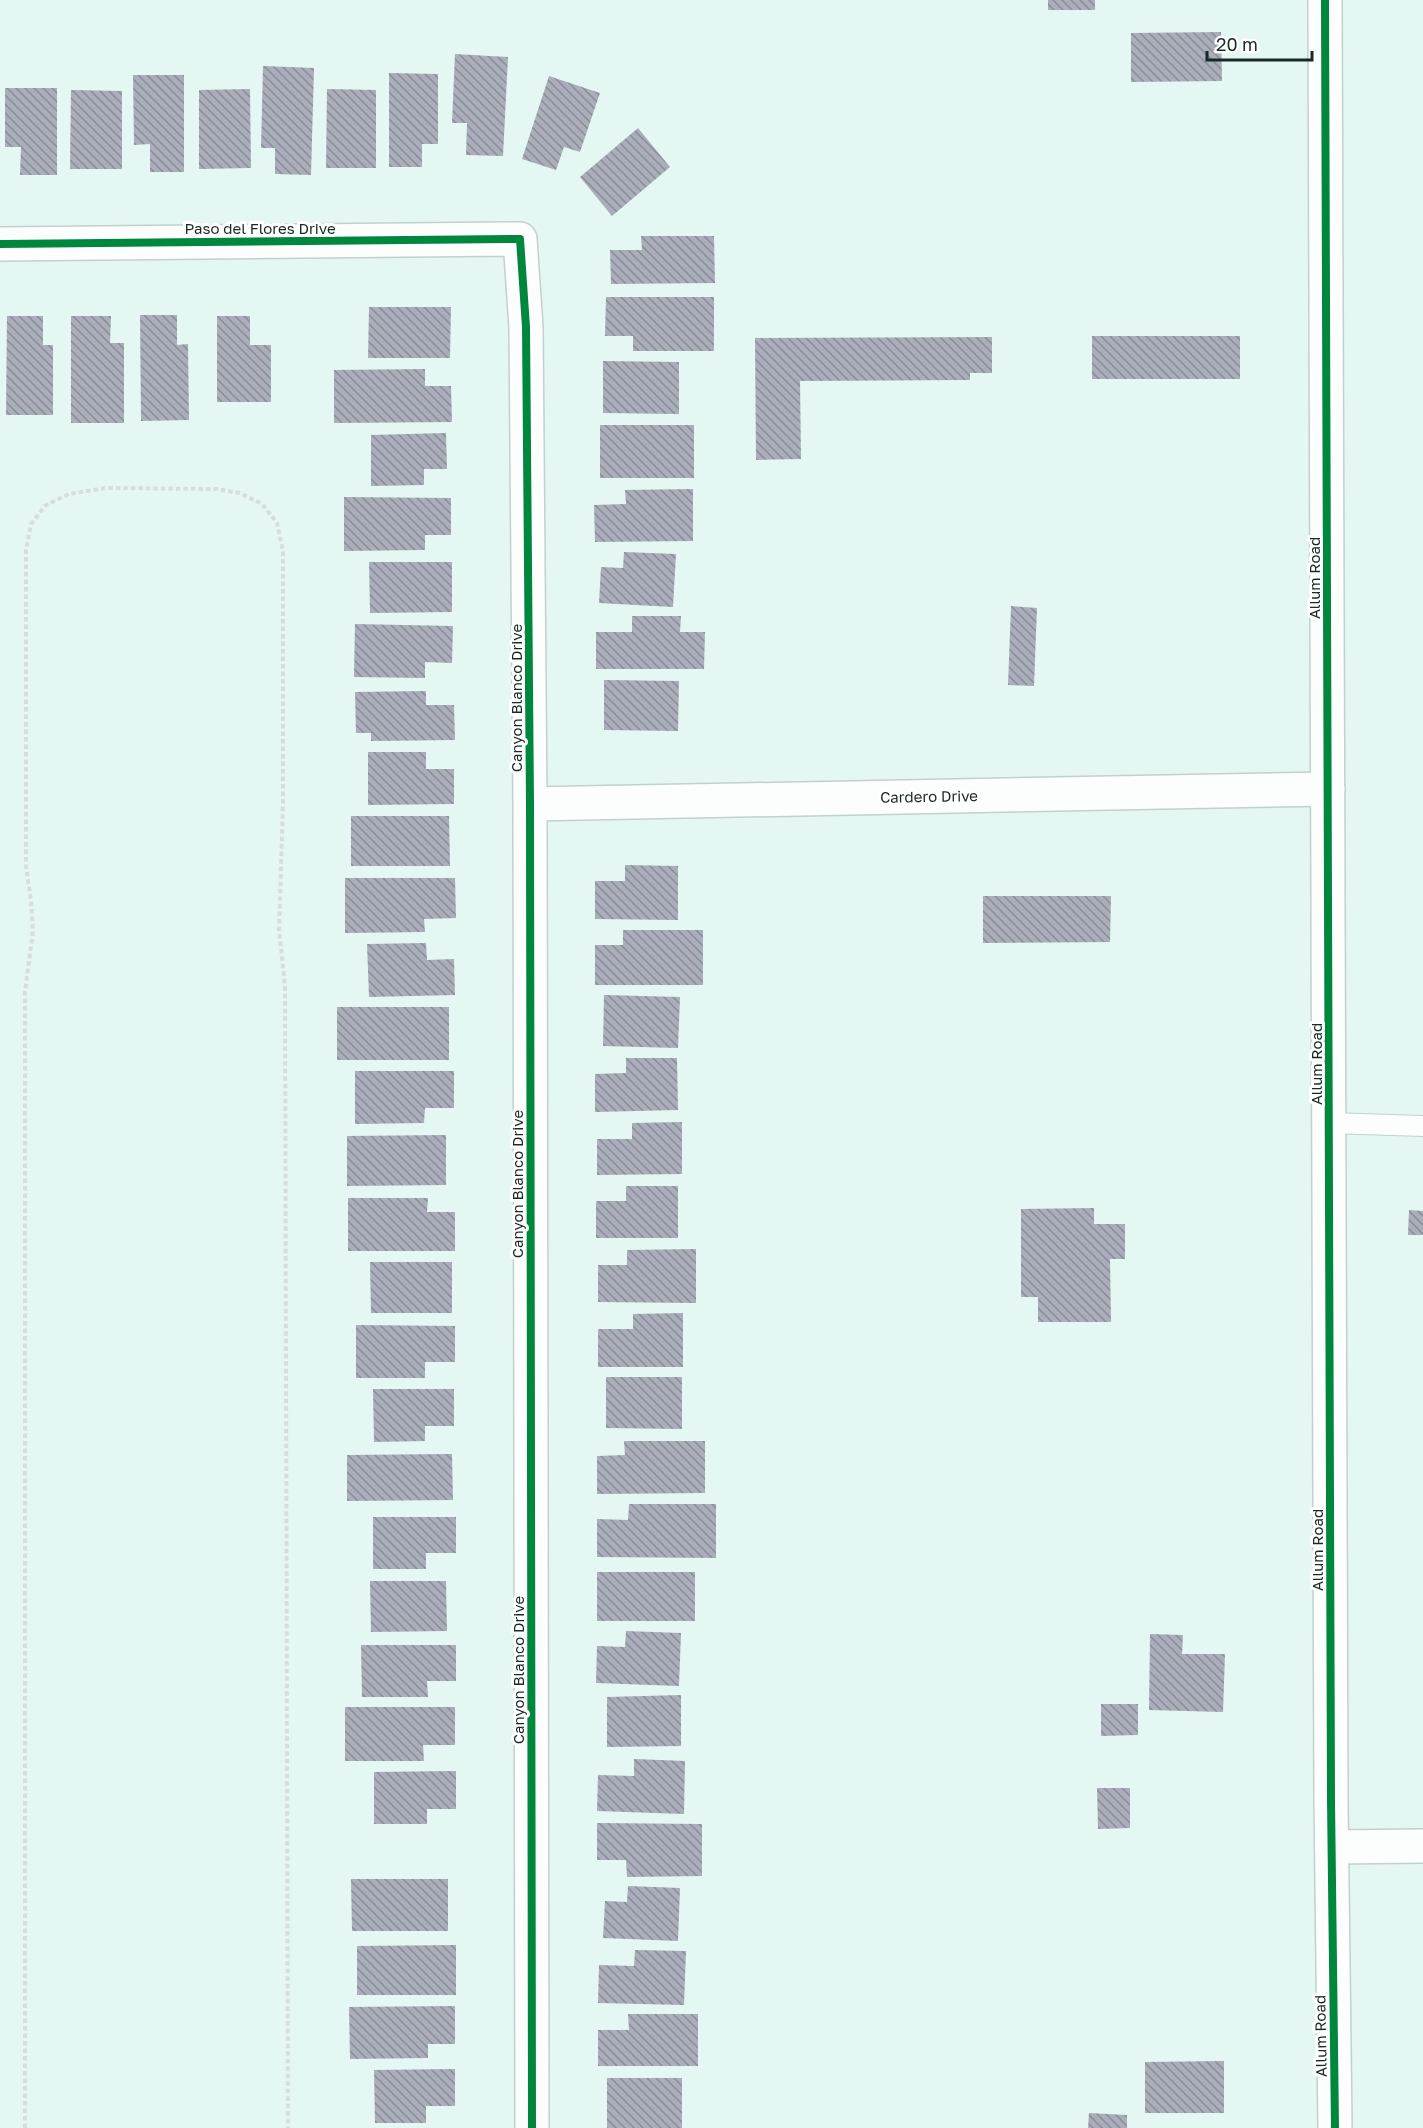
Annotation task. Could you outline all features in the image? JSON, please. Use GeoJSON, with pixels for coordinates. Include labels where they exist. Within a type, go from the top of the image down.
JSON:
{"type":"FeatureCollection","features":[{"type":"Feature","properties":{"kind":"street","name":"Allum Road"},"geometry":{"type":"LineString","coordinates":[[1325,0],[1335,2128]]}},
{"type":"Feature","properties":{"kind":"street","name":"Paso del Flores Drive"},"geometry":{"type":"LineString","coordinates":[[0,243],[520,240]]}},
{"type":"Feature","properties":{"kind":"street","name":"Canyon Blanco Drive"},"geometry":{"type":"LineString","coordinates":[[520,240],[526,327],[530,804],[532,2128]]}},
{"type":"Feature","properties":{"kind":"street","name":"Cardero Drive"},"geometry":{"type":"LineString","coordinates":[[530,804],[1328,789]]}},
{"type":"Feature","properties":{"kind":"street"},"geometry":{"type":"LineString","coordinates":[[1332,1847],[1423,1846]]}},
{"type":"Feature","properties":{"kind":"lane"},"geometry":{"type":"LineString","coordinates":[[1330,1123],[1423,1126]]}},
{"type":"Feature","properties":{"kind":"path"},"geometry":{"type":"LineString","coordinates":[[25,2128],[25,992],[33,931],[32,901],[26,866],[26,550],[31,524],[46,505],[69,494],[105,488],[216,489],[240,493],[262,504],[277,523],[283,550],[283,803],[279,930],[285,986],[288,2128]]}},
{"type":"Feature","properties":{"kind":"building"},"geometry":{"type":"Polygon","coordinates":[[[1048,0],[1095,0],[1095,10],[1048,10],[1048,0]]]}},
{"type":"Feature","properties":{"kind":"building"},"geometry":{"type":"Polygon","coordinates":[[[1221,32],[1222,81],[1131,82],[1131,33],[1221,32]]]}},
{"type":"Feature","properties":{"kind":"building"},"geometry":{"type":"Polygon","coordinates":[[[455,54],[508,57],[503,156],[466,155],[467,123],[452,123],[455,54]]]}},
{"type":"Feature","properties":{"kind":"building"},"geometry":{"type":"Polygon","coordinates":[[[263,66],[314,68],[311,175],[275,174],[275,148],[261,148],[263,66]]]}},
{"type":"Feature","properties":{"kind":"building"},"geometry":{"type":"Polygon","coordinates":[[[389,73],[438,74],[438,144],[422,144],[422,167],[389,167],[389,73]]]}},
{"type":"Feature","properties":{"kind":"building"},"geometry":{"type":"Polygon","coordinates":[[[133,75],[184,75],[184,172],[150,172],[150,144],[134,145],[133,75]]]}},
{"type":"Feature","properties":{"kind":"building"},"geometry":{"type":"Polygon","coordinates":[[[549,76],[600,93],[580,152],[564,147],[556,170],[522,159],[549,76]]]}},
{"type":"Feature","properties":{"kind":"building"},"geometry":{"type":"Polygon","coordinates":[[[5,88],[57,88],[57,175],[20,175],[21,147],[5,147],[5,88]]]}},
{"type":"Feature","properties":{"kind":"building"},"geometry":{"type":"Polygon","coordinates":[[[250,89],[251,168],[199,169],[199,90],[250,89]]]}},
{"type":"Feature","properties":{"kind":"building"},"geometry":{"type":"Polygon","coordinates":[[[327,89],[376,90],[376,168],[326,168],[327,89]]]}},
{"type":"Feature","properties":{"kind":"building"},"geometry":{"type":"Polygon","coordinates":[[[71,90],[122,91],[122,169],[70,169],[71,90]]]}},
{"type":"Feature","properties":{"kind":"building"},"geometry":{"type":"Polygon","coordinates":[[[638,128],[670,167],[612,216],[580,177],[638,128]]]}},
{"type":"Feature","properties":{"kind":"building"},"geometry":{"type":"Polygon","coordinates":[[[641,236],[714,236],[715,283],[611,284],[610,250],[642,250],[641,236]]]}},
{"type":"Feature","properties":{"kind":"building"},"geometry":{"type":"Polygon","coordinates":[[[606,297],[714,297],[714,351],[633,351],[633,336],[605,336],[606,297]]]}},
{"type":"Feature","properties":{"kind":"building"},"geometry":{"type":"Polygon","coordinates":[[[369,307],[451,307],[450,358],[368,358],[369,307]]]}},
{"type":"Feature","properties":{"kind":"building"},"geometry":{"type":"Polygon","coordinates":[[[140,315],[177,315],[177,345],[188,344],[189,420],[141,421],[140,315]]]}},
{"type":"Feature","properties":{"kind":"building"},"geometry":{"type":"Polygon","coordinates":[[[7,316],[43,316],[43,345],[53,345],[53,415],[6,415],[7,316]]]}},
{"type":"Feature","properties":{"kind":"building"},"geometry":{"type":"Polygon","coordinates":[[[71,316],[111,316],[110,343],[124,343],[124,423],[71,423],[71,316]]]}},
{"type":"Feature","properties":{"kind":"building"},"geometry":{"type":"Polygon","coordinates":[[[217,316],[250,316],[250,345],[271,345],[271,402],[217,402],[217,316]]]}},
{"type":"Feature","properties":{"kind":"building"},"geometry":{"type":"Polygon","coordinates":[[[1092,336],[1240,336],[1240,379],[1092,379],[1092,336]]]}},
{"type":"Feature","properties":{"kind":"building"},"geometry":{"type":"Polygon","coordinates":[[[992,337],[992,373],[970,373],[970,380],[800,381],[801,459],[756,460],[755,338],[992,337]]]}},
{"type":"Feature","properties":{"kind":"building"},"geometry":{"type":"Polygon","coordinates":[[[603,361],[679,362],[679,414],[603,413],[603,361]]]}},
{"type":"Feature","properties":{"kind":"building"},"geometry":{"type":"Polygon","coordinates":[[[425,369],[425,386],[451,386],[452,422],[334,423],[334,370],[425,369]]]}},
{"type":"Feature","properties":{"kind":"building"},"geometry":{"type":"Polygon","coordinates":[[[600,425],[694,425],[694,478],[600,478],[600,425]]]}},
{"type":"Feature","properties":{"kind":"building"},"geometry":{"type":"Polygon","coordinates":[[[446,433],[447,469],[424,469],[424,485],[371,486],[371,435],[446,433]]]}},
{"type":"Feature","properties":{"kind":"building"},"geometry":{"type":"Polygon","coordinates":[[[693,489],[693,541],[595,542],[594,505],[626,504],[625,490],[693,489]]]}},
{"type":"Feature","properties":{"kind":"building"},"geometry":{"type":"Polygon","coordinates":[[[344,497],[451,498],[451,535],[425,535],[425,550],[344,551],[344,497]]]}},
{"type":"Feature","properties":{"kind":"building"},"geometry":{"type":"Polygon","coordinates":[[[624,552],[676,554],[673,607],[599,603],[601,567],[623,568],[624,552]]]}},
{"type":"Feature","properties":{"kind":"building"},"geometry":{"type":"Polygon","coordinates":[[[369,562],[452,562],[452,612],[370,613],[369,562]]]}},
{"type":"Feature","properties":{"kind":"building"},"geometry":{"type":"Polygon","coordinates":[[[1011,606],[1037,608],[1034,686],[1008,685],[1011,606]]]}},
{"type":"Feature","properties":{"kind":"building"},"geometry":{"type":"Polygon","coordinates":[[[632,616],[681,616],[680,632],[705,632],[704,669],[596,669],[596,632],[632,632],[632,616]]]}},
{"type":"Feature","properties":{"kind":"building"},"geometry":{"type":"Polygon","coordinates":[[[355,624],[453,626],[452,663],[425,662],[425,678],[354,677],[355,624]]]}},
{"type":"Feature","properties":{"kind":"building"},"geometry":{"type":"Polygon","coordinates":[[[604,680],[679,681],[678,731],[604,730],[604,680]]]}},
{"type":"Feature","properties":{"kind":"building"},"geometry":{"type":"Polygon","coordinates":[[[426,691],[426,705],[454,705],[455,740],[371,741],[371,733],[356,733],[355,692],[426,691]]]}},
{"type":"Feature","properties":{"kind":"building"},"geometry":{"type":"Polygon","coordinates":[[[368,752],[426,752],[426,769],[454,769],[454,804],[368,805],[368,752]]]}},
{"type":"Feature","properties":{"kind":"building"},"geometry":{"type":"Polygon","coordinates":[[[351,816],[449,816],[450,866],[351,866],[351,816]]]}},
{"type":"Feature","properties":{"kind":"building"},"geometry":{"type":"Polygon","coordinates":[[[625,865],[678,866],[678,920],[595,919],[595,881],[625,881],[625,865]]]}},
{"type":"Feature","properties":{"kind":"building"},"geometry":{"type":"Polygon","coordinates":[[[345,878],[455,878],[456,918],[424,919],[425,932],[345,933],[345,878]]]}},
{"type":"Feature","properties":{"kind":"building"},"geometry":{"type":"Polygon","coordinates":[[[983,896],[1111,896],[1110,942],[983,943],[983,896]]]}},
{"type":"Feature","properties":{"kind":"building"},"geometry":{"type":"Polygon","coordinates":[[[623,930],[703,930],[703,985],[595,985],[595,945],[623,945],[623,930]]]}},
{"type":"Feature","properties":{"kind":"building"},"geometry":{"type":"Polygon","coordinates":[[[426,943],[427,960],[454,959],[455,995],[369,997],[367,944],[426,943]]]}},
{"type":"Feature","properties":{"kind":"building"},"geometry":{"type":"Polygon","coordinates":[[[604,995],[680,997],[678,1048],[603,1046],[604,995]]]}},
{"type":"Feature","properties":{"kind":"building"},"geometry":{"type":"Polygon","coordinates":[[[337,1007],[449,1007],[449,1060],[337,1060],[337,1007]]]}},
{"type":"Feature","properties":{"kind":"building"},"geometry":{"type":"Polygon","coordinates":[[[626,1058],[677,1058],[678,1110],[595,1112],[595,1074],[626,1073],[626,1058]]]}},
{"type":"Feature","properties":{"kind":"building"},"geometry":{"type":"Polygon","coordinates":[[[355,1071],[454,1071],[454,1108],[425,1108],[424,1123],[355,1124],[355,1071]]]}},
{"type":"Feature","properties":{"kind":"building"},"geometry":{"type":"Polygon","coordinates":[[[682,1122],[682,1174],[597,1175],[597,1139],[632,1139],[632,1123],[682,1122]]]}},
{"type":"Feature","properties":{"kind":"building"},"geometry":{"type":"Polygon","coordinates":[[[446,1135],[446,1185],[347,1186],[347,1136],[446,1135]]]}},
{"type":"Feature","properties":{"kind":"building"},"geometry":{"type":"Polygon","coordinates":[[[626,1186],[678,1186],[678,1238],[596,1238],[596,1201],[626,1201],[626,1186]]]}},
{"type":"Feature","properties":{"kind":"building"},"geometry":{"type":"Polygon","coordinates":[[[348,1198],[428,1198],[427,1212],[455,1212],[455,1251],[348,1251],[348,1198]]]}},
{"type":"Feature","properties":{"kind":"building"},"geometry":{"type":"Polygon","coordinates":[[[1094,1208],[1094,1224],[1125,1224],[1125,1259],[1110,1259],[1111,1322],[1038,1322],[1038,1297],[1021,1297],[1021,1209],[1094,1208]]]}},
{"type":"Feature","properties":{"kind":"building"},"geometry":{"type":"Polygon","coordinates":[[[1409,1210],[1423,1211],[1423,1235],[1408,1235],[1409,1210]]]}},
{"type":"Feature","properties":{"kind":"building"},"geometry":{"type":"Polygon","coordinates":[[[696,1249],[696,1303],[598,1302],[598,1265],[627,1265],[627,1250],[696,1249]]]}},
{"type":"Feature","properties":{"kind":"building"},"geometry":{"type":"Polygon","coordinates":[[[370,1262],[452,1262],[452,1313],[371,1313],[370,1262]]]}},
{"type":"Feature","properties":{"kind":"building"},"geometry":{"type":"Polygon","coordinates":[[[683,1313],[683,1367],[598,1367],[598,1329],[633,1329],[633,1314],[683,1313]]]}},
{"type":"Feature","properties":{"kind":"building"},"geometry":{"type":"Polygon","coordinates":[[[356,1325],[455,1326],[455,1362],[425,1362],[425,1378],[356,1378],[356,1325]]]}},
{"type":"Feature","properties":{"kind":"building"},"geometry":{"type":"Polygon","coordinates":[[[606,1377],[682,1377],[682,1429],[606,1428],[606,1377]]]}},
{"type":"Feature","properties":{"kind":"building"},"geometry":{"type":"Polygon","coordinates":[[[373,1389],[454,1389],[454,1426],[425,1426],[425,1441],[374,1442],[373,1389]]]}},
{"type":"Feature","properties":{"kind":"building"},"geometry":{"type":"Polygon","coordinates":[[[624,1441],[705,1441],[705,1493],[597,1494],[597,1456],[625,1455],[624,1441]]]}},
{"type":"Feature","properties":{"kind":"building"},"geometry":{"type":"Polygon","coordinates":[[[452,1454],[453,1500],[347,1501],[347,1455],[452,1454]]]}},
{"type":"Feature","properties":{"kind":"building"},"geometry":{"type":"Polygon","coordinates":[[[629,1504],[716,1504],[716,1558],[597,1557],[597,1519],[628,1520],[629,1504]]]}},
{"type":"Feature","properties":{"kind":"building"},"geometry":{"type":"Polygon","coordinates":[[[373,1517],[456,1517],[456,1553],[426,1553],[426,1569],[373,1569],[373,1517]]]}},
{"type":"Feature","properties":{"kind":"building"},"geometry":{"type":"Polygon","coordinates":[[[597,1572],[695,1572],[695,1621],[597,1621],[597,1572]]]}},
{"type":"Feature","properties":{"kind":"building"},"geometry":{"type":"Polygon","coordinates":[[[370,1581],[446,1581],[447,1631],[371,1632],[370,1581]]]}},
{"type":"Feature","properties":{"kind":"building"},"geometry":{"type":"Polygon","coordinates":[[[626,1631],[681,1633],[679,1686],[596,1683],[597,1646],[625,1647],[626,1631]]]}},
{"type":"Feature","properties":{"kind":"building"},"geometry":{"type":"Polygon","coordinates":[[[1150,1634],[1183,1635],[1182,1654],[1225,1654],[1223,1712],[1149,1710],[1150,1634]]]}},
{"type":"Feature","properties":{"kind":"building"},"geometry":{"type":"Polygon","coordinates":[[[361,1645],[456,1645],[456,1681],[427,1681],[428,1697],[362,1697],[361,1645]]]}},
{"type":"Feature","properties":{"kind":"building"},"geometry":{"type":"Polygon","coordinates":[[[681,1695],[681,1746],[607,1747],[607,1697],[681,1695]]]}},
{"type":"Feature","properties":{"kind":"building"},"geometry":{"type":"Polygon","coordinates":[[[1101,1704],[1138,1704],[1138,1735],[1101,1736],[1101,1704]]]}},
{"type":"Feature","properties":{"kind":"building"},"geometry":{"type":"Polygon","coordinates":[[[345,1707],[455,1707],[455,1745],[423,1745],[424,1761],[345,1761],[345,1707]]]}},
{"type":"Feature","properties":{"kind":"building"},"geometry":{"type":"Polygon","coordinates":[[[634,1759],[685,1761],[684,1814],[597,1811],[598,1775],[634,1776],[634,1759]]]}},
{"type":"Feature","properties":{"kind":"building"},"geometry":{"type":"Polygon","coordinates":[[[456,1771],[456,1809],[427,1809],[427,1824],[374,1824],[374,1772],[456,1771]]]}},
{"type":"Feature","properties":{"kind":"building"},"geometry":{"type":"Polygon","coordinates":[[[1097,1788],[1130,1788],[1130,1828],[1098,1829],[1097,1788]]]}},
{"type":"Feature","properties":{"kind":"building"},"geometry":{"type":"Polygon","coordinates":[[[597,1823],[702,1824],[702,1876],[627,1877],[626,1860],[597,1860],[597,1823]]]}},
{"type":"Feature","properties":{"kind":"building"},"geometry":{"type":"Polygon","coordinates":[[[351,1879],[448,1879],[448,1931],[352,1931],[351,1879]]]}},
{"type":"Feature","properties":{"kind":"building"},"geometry":{"type":"Polygon","coordinates":[[[628,1886],[680,1888],[678,1941],[603,1938],[605,1901],[627,1902],[628,1886]]]}},
{"type":"Feature","properties":{"kind":"building"},"geometry":{"type":"Polygon","coordinates":[[[456,1945],[456,1995],[357,1995],[357,1946],[456,1945]]]}},
{"type":"Feature","properties":{"kind":"building"},"geometry":{"type":"Polygon","coordinates":[[[635,1950],[686,1951],[684,2005],[598,2003],[599,1965],[634,1966],[635,1950]]]}},
{"type":"Feature","properties":{"kind":"building"},"geometry":{"type":"Polygon","coordinates":[[[455,2006],[455,2044],[428,2044],[428,2058],[350,2059],[349,2007],[455,2006]]]}},
{"type":"Feature","properties":{"kind":"building"},"geometry":{"type":"Polygon","coordinates":[[[628,2014],[698,2014],[698,2066],[598,2066],[598,2030],[629,2030],[628,2014]]]}},
{"type":"Feature","properties":{"kind":"building"},"geometry":{"type":"Polygon","coordinates":[[[1224,2061],[1224,2113],[1145,2113],[1145,2062],[1224,2061]]]}},
{"type":"Feature","properties":{"kind":"building"},"geometry":{"type":"Polygon","coordinates":[[[455,2069],[455,2106],[426,2106],[426,2123],[375,2123],[374,2070],[455,2069]]]}},
{"type":"Feature","properties":{"kind":"building"},"geometry":{"type":"Polygon","coordinates":[[[607,2078],[682,2078],[682,2128],[607,2128],[607,2078]]]}},
{"type":"Feature","properties":{"kind":"building"},"geometry":{"type":"Polygon","coordinates":[[[1089,2113],[1127,2115],[1127,2128],[1088,2128],[1089,2113]]]}},
{"type":"Feature","properties":{"kind":"cycle path"},"geometry":{"type":"LineString","coordinates":[[1325,0],[1331,1800],[1335,2128]]}},
{"type":"Feature","properties":{"kind":"cycle path"},"geometry":{"type":"LineString","coordinates":[[0,244],[520,239],[526,327],[530,804],[532,2128]]}}]}
